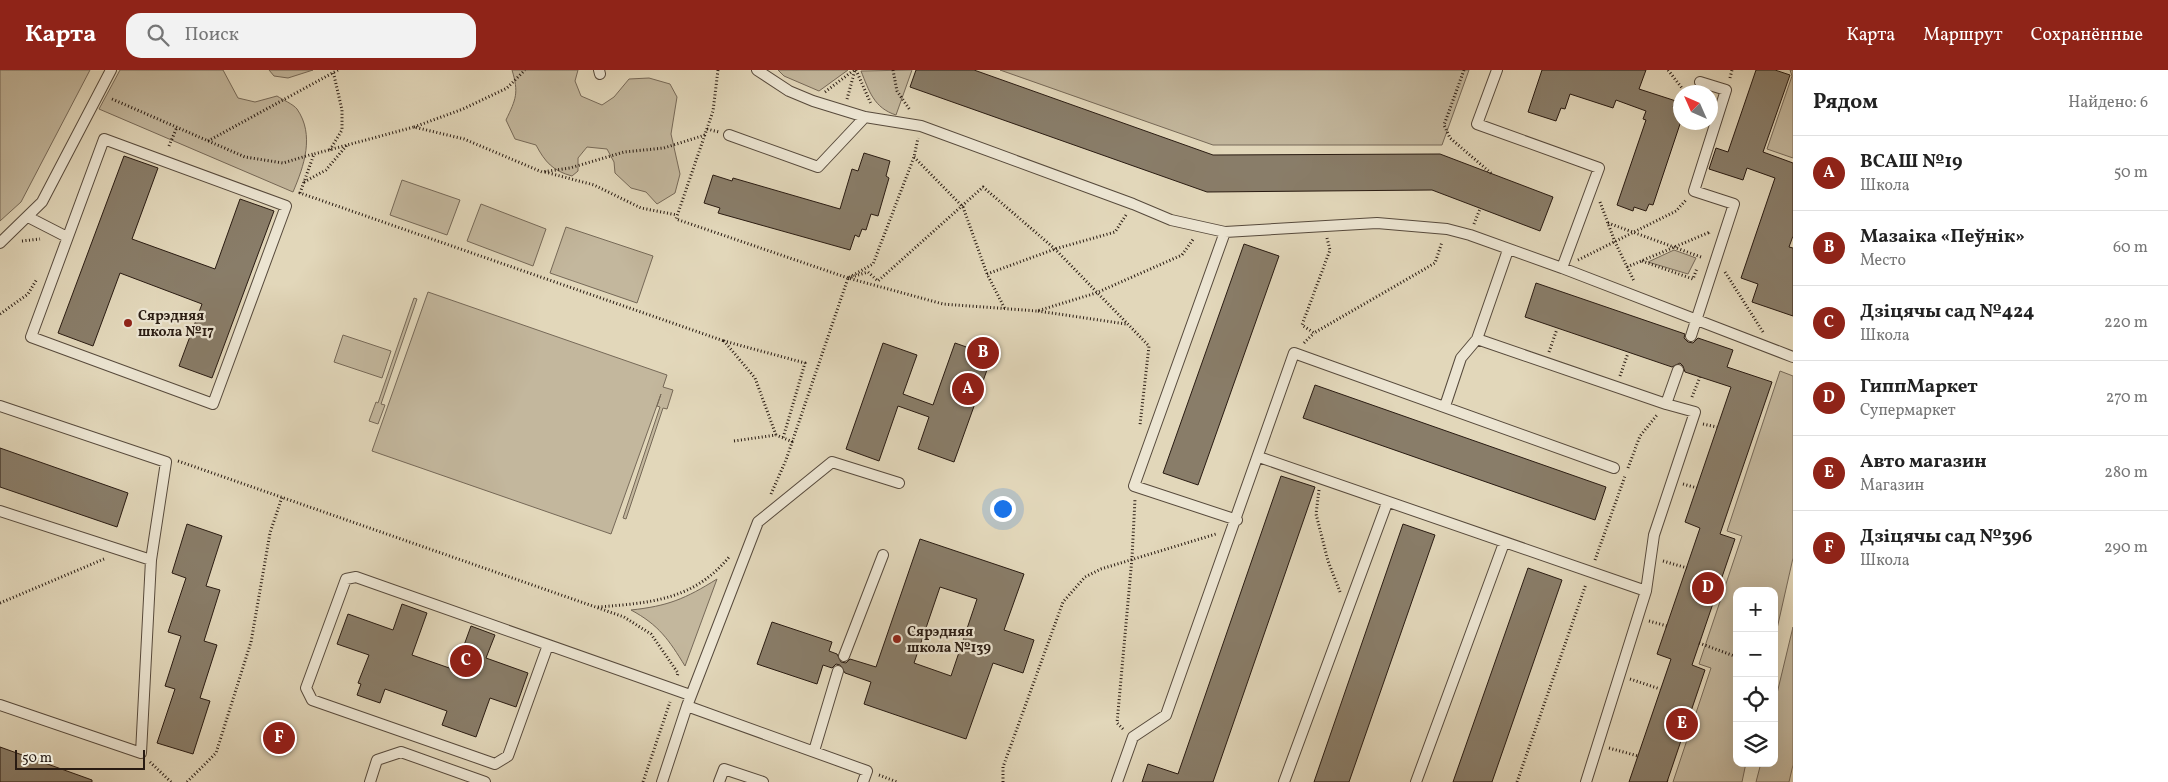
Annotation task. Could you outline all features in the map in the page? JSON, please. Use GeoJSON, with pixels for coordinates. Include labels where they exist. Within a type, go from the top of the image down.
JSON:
{"type":"FeatureCollection","features":[{"type":"Feature","properties":{"kind":"lane"},"geometry":{"type":"LineString","coordinates":[[2,241],[42,202],[112,70]]}},
{"type":"Feature","properties":{"kind":"lane"},"geometry":{"type":"LineString","coordinates":[[757,70],[789,90],[813,101],[866,117],[920,126],[1133,204],[1171,220],[1225,232],[1377,223],[1447,229],[1470,235],[1562,268],[1793,357]]}},
{"type":"Feature","properties":{"kind":"lane"},"geometry":{"type":"LineString","coordinates":[[1497,70],[1477,124],[1598,168],[1562,268]]}},
{"type":"Feature","properties":{"kind":"lane"},"geometry":{"type":"LineString","coordinates":[[1691,336],[1734,204],[1694,191],[1726,90],[1700,82]]}},
{"type":"Feature","properties":{"kind":"lane"},"geometry":{"type":"LineString","coordinates":[[729,135],[818,167],[866,117]]}},
{"type":"Feature","properties":{"kind":"lane"},"geometry":{"type":"LineString","coordinates":[[104,139],[286,206],[213,404],[31,337],[64,236],[104,139]]}},
{"type":"Feature","properties":{"kind":"lane"},"geometry":{"type":"LineString","coordinates":[[28,217],[64,236]]}},
{"type":"Feature","properties":{"kind":"lane"},"geometry":{"type":"LineString","coordinates":[[1225,232],[1134,486],[1235,524]]}},
{"type":"Feature","properties":{"kind":"lane"},"geometry":{"type":"LineString","coordinates":[[1444,406],[1461,358],[1476,339],[1508,250]]}},
{"type":"Feature","properties":{"kind":"lane"},"geometry":{"type":"LineString","coordinates":[[1476,339],[1668,399],[1695,412],[1654,535],[1646,591],[1586,782]]}},
{"type":"Feature","properties":{"kind":"lane"},"geometry":{"type":"LineString","coordinates":[[1117,782],[1132,737],[1166,715],[1259,457],[1294,353],[1614,468]]}},
{"type":"Feature","properties":{"kind":"lane"},"geometry":{"type":"LineString","coordinates":[[1668,399],[1678,370]]}},
{"type":"Feature","properties":{"kind":"lane"},"geometry":{"type":"LineString","coordinates":[[0,406],[166,462],[151,560],[141,753],[0,705]]}},
{"type":"Feature","properties":{"kind":"lane"},"geometry":{"type":"LineString","coordinates":[[1259,457],[1646,591]]}},
{"type":"Feature","properties":{"kind":"lane"},"geometry":{"type":"LineString","coordinates":[[662,782],[690,695],[758,522],[832,462],[899,483]]}},
{"type":"Feature","properties":{"kind":"lane"},"geometry":{"type":"LineString","coordinates":[[1284,782],[1387,502]]}},
{"type":"Feature","properties":{"kind":"lane"},"geometry":{"type":"LineString","coordinates":[[0,511],[151,560]]}},
{"type":"Feature","properties":{"kind":"lane"},"geometry":{"type":"LineString","coordinates":[[1416,782],[1504,543]]}},
{"type":"Feature","properties":{"kind":"lane"},"geometry":{"type":"LineString","coordinates":[[844,656],[883,555]]}},
{"type":"Feature","properties":{"kind":"lane"},"geometry":{"type":"LineString","coordinates":[[548,645],[508,756],[495,764],[312,700],[306,688],[346,579],[356,577],[690,695]]}},
{"type":"Feature","properties":{"kind":"lane"},"geometry":{"type":"LineString","coordinates":[[814,751],[838,671]]}},
{"type":"Feature","properties":{"kind":"lane"},"geometry":{"type":"LineString","coordinates":[[687,706],[867,771],[863,782]]}},
{"type":"Feature","properties":{"kind":"lane"},"geometry":{"type":"LineString","coordinates":[[370,782],[377,760],[401,752],[485,782]]}},
{"type":"Feature","properties":{"kind":"lane"},"geometry":{"type":"LineString","coordinates":[[719,782],[724,769],[764,782]]}},
{"type":"Feature","properties":{"kind":"path"},"geometry":{"type":"LineString","coordinates":[[208,141],[333,71],[338,70]]}},
{"type":"Feature","properties":{"kind":"path"},"geometry":{"type":"LineString","coordinates":[[112,99],[245,157],[283,162],[414,127],[463,109],[507,88],[525,70]]}},
{"type":"Feature","properties":{"kind":"path"},"geometry":{"type":"LineString","coordinates":[[718,70],[713,111],[676,219],[848,278],[943,304],[1037,311],[1127,324]]}},
{"type":"Feature","properties":{"kind":"path"},"geometry":{"type":"LineString","coordinates":[[813,101],[855,70]]}},
{"type":"Feature","properties":{"kind":"path"},"geometry":{"type":"LineString","coordinates":[[843,111],[855,70]]}},
{"type":"Feature","properties":{"kind":"path"},"geometry":{"type":"LineString","coordinates":[[855,70],[877,119]]}},
{"type":"Feature","properties":{"kind":"path"},"geometry":{"type":"LineString","coordinates":[[770,496],[793,442],[848,278],[873,264],[914,157],[920,126],[898,91],[893,70]]}},
{"type":"Feature","properties":{"kind":"path"},"geometry":{"type":"LineString","coordinates":[[1464,70],[1444,126],[1450,138],[1492,174]]}},
{"type":"Feature","properties":{"kind":"path"},"geometry":{"type":"LineString","coordinates":[[1668,70],[1680,85]]}},
{"type":"Feature","properties":{"kind":"path"},"geometry":{"type":"LineString","coordinates":[[330,150],[342,130],[342,110],[333,71]]}},
{"type":"Feature","properties":{"kind":"path"},"geometry":{"type":"LineString","coordinates":[[169,146],[177,127]]}},
{"type":"Feature","properties":{"kind":"path"},"geometry":{"type":"LineString","coordinates":[[414,127],[464,139],[542,172],[594,184],[641,208],[677,216]]}},
{"type":"Feature","properties":{"kind":"path"},"geometry":{"type":"LineString","coordinates":[[542,172],[570,168],[624,152],[664,148],[705,135]]}},
{"type":"Feature","properties":{"kind":"path"},"geometry":{"type":"LineString","coordinates":[[304,183],[326,170],[347,145]]}},
{"type":"Feature","properties":{"kind":"path"},"geometry":{"type":"LineString","coordinates":[[314,154],[300,193],[724,341],[805,363],[784,438]]}},
{"type":"Feature","properties":{"kind":"path"},"geometry":{"type":"LineString","coordinates":[[914,157],[963,207],[987,274],[1005,309]]}},
{"type":"Feature","properties":{"kind":"path"},"geometry":{"type":"LineString","coordinates":[[1593,183],[1615,242],[1644,300]]}},
{"type":"Feature","properties":{"kind":"path"},"geometry":{"type":"LineString","coordinates":[[848,278],[868,272],[878,281],[963,207],[983,187],[1055,250],[1148,346],[1140,430]]}},
{"type":"Feature","properties":{"kind":"path"},"geometry":{"type":"LineString","coordinates":[[1562,268],[1676,211],[1694,191]]}},
{"type":"Feature","properties":{"kind":"path"},"geometry":{"type":"LineString","coordinates":[[987,274],[1055,250],[1115,232],[1133,204]]}},
{"type":"Feature","properties":{"kind":"path"},"geometry":{"type":"LineString","coordinates":[[1607,223],[1701,257]]}},
{"type":"Feature","properties":{"kind":"path"},"geometry":{"type":"LineString","coordinates":[[1325,226],[1330,250],[1302,324],[1314,333],[1434,263],[1447,229]]}},
{"type":"Feature","properties":{"kind":"path"},"geometry":{"type":"LineString","coordinates":[[1037,311],[1096,293],[1182,255],[1202,227]]}},
{"type":"Feature","properties":{"kind":"path"},"geometry":{"type":"LineString","coordinates":[[1627,267],[1710,232],[1707,240]]}},
{"type":"Feature","properties":{"kind":"path"},"geometry":{"type":"LineString","coordinates":[[2,241],[12,243],[36,238],[56,243],[64,236]]}},
{"type":"Feature","properties":{"kind":"path"},"geometry":{"type":"LineString","coordinates":[[1642,261],[1693,280],[1704,249]]}},
{"type":"Feature","properties":{"kind":"path"},"geometry":{"type":"LineString","coordinates":[[1717,258],[1774,350]]}},
{"type":"Feature","properties":{"kind":"path"},"geometry":{"type":"LineString","coordinates":[[0,314],[28,294],[38,277]]}},
{"type":"Feature","properties":{"kind":"path"},"geometry":{"type":"LineString","coordinates":[[1548,356],[1557,328]]}},
{"type":"Feature","properties":{"kind":"path"},"geometry":{"type":"LineString","coordinates":[[724,341],[755,378],[776,435]]}},
{"type":"Feature","properties":{"kind":"path"},"geometry":{"type":"LineString","coordinates":[[1627,381],[1619,378],[1628,353]]}},
{"type":"Feature","properties":{"kind":"path"},"geometry":{"type":"LineString","coordinates":[[1691,399],[1700,377]]}},
{"type":"Feature","properties":{"kind":"path"},"geometry":{"type":"LineString","coordinates":[[1517,782],[1590,572],[1640,436],[1668,399],[1691,399],[1700,402]]}},
{"type":"Feature","properties":{"kind":"path"},"geometry":{"type":"LineString","coordinates":[[1699,432],[1704,417]]}},
{"type":"Feature","properties":{"kind":"path"},"geometry":{"type":"LineString","coordinates":[[1702,423],[1717,428]]}},
{"type":"Feature","properties":{"kind":"path"},"geometry":{"type":"LineString","coordinates":[[734,441],[776,435],[793,442]]}},
{"type":"Feature","properties":{"kind":"path"},"geometry":{"type":"LineString","coordinates":[[172,459],[624,617],[651,634],[678,673],[643,782]]}},
{"type":"Feature","properties":{"kind":"path"},"geometry":{"type":"LineString","coordinates":[[1679,492],[1685,475]]}},
{"type":"Feature","properties":{"kind":"path"},"geometry":{"type":"LineString","coordinates":[[1320,479],[1316,514],[1328,561],[1347,611]]}},
{"type":"Feature","properties":{"kind":"path"},"geometry":{"type":"LineString","coordinates":[[1682,484],[1696,488]]}},
{"type":"Feature","properties":{"kind":"path"},"geometry":{"type":"LineString","coordinates":[[1132,737],[1117,723],[1132,558],[1135,516],[1134,486]]}},
{"type":"Feature","properties":{"kind":"path"},"geometry":{"type":"LineString","coordinates":[[188,782],[216,753],[251,642],[270,533],[282,497]]}},
{"type":"Feature","properties":{"kind":"path"},"geometry":{"type":"LineString","coordinates":[[1002,782],[1004,767],[1063,602],[1085,577],[1132,558],[1235,524]]}},
{"type":"Feature","properties":{"kind":"path"},"geometry":{"type":"LineString","coordinates":[[0,603],[122,550]]}},
{"type":"Feature","properties":{"kind":"path"},"geometry":{"type":"LineString","coordinates":[[1660,570],[1662,552]]}},
{"type":"Feature","properties":{"kind":"path"},"geometry":{"type":"LineString","coordinates":[[595,607],[649,603],[685,592],[718,571],[730,556]]}},
{"type":"Feature","properties":{"kind":"path"},"geometry":{"type":"LineString","coordinates":[[1661,560],[1687,568]]}},
{"type":"Feature","properties":{"kind":"path"},"geometry":{"type":"LineString","coordinates":[[1645,629],[1650,613]]}},
{"type":"Feature","properties":{"kind":"path"},"geometry":{"type":"LineString","coordinates":[[1648,621],[1667,626]]}},
{"type":"Feature","properties":{"kind":"path"},"geometry":{"type":"LineString","coordinates":[[1699,643],[1733,656]]}},
{"type":"Feature","properties":{"kind":"path"},"geometry":{"type":"LineString","coordinates":[[1627,688],[1632,671]]}},
{"type":"Feature","properties":{"kind":"path"},"geometry":{"type":"LineString","coordinates":[[1630,679],[1660,689]]}},
{"type":"Feature","properties":{"kind":"path"},"geometry":{"type":"LineString","coordinates":[[1606,756],[1611,739]]}},
{"type":"Feature","properties":{"kind":"path"},"geometry":{"type":"LineString","coordinates":[[1608,748],[1638,756]]}},
{"type":"Feature","properties":{"kind":"path"},"geometry":{"type":"LineString","coordinates":[[141,753],[171,782]]}},
{"type":"Feature","properties":{"kind":"path"},"geometry":{"type":"LineString","coordinates":[[867,771],[897,782]]}},
{"type":"Feature","properties":{"kind":"shaded area"},"geometry":{"type":"Polygon","coordinates":[[[0,70],[90,70],[21,202],[0,221],[0,70]]]}},
{"type":"Feature","properties":{"kind":"shaded area"},"geometry":{"type":"Polygon","coordinates":[[[120,70],[223,70],[238,98],[255,102],[277,96],[293,105],[297,109],[306,129],[307,140],[304,161],[293,192],[99,109],[120,70]]]}},
{"type":"Feature","properties":{"kind":"shaded area"},"geometry":{"type":"Polygon","coordinates":[[[269,70],[313,70],[288,78],[274,76],[269,70]]]}},
{"type":"Feature","properties":{"kind":"shaded area"},"geometry":{"type":"Polygon","coordinates":[[[512,70],[578,70],[575,81],[581,96],[602,105],[614,97],[629,79],[649,78],[670,84],[677,97],[671,134],[680,174],[675,193],[657,204],[646,192],[631,188],[615,173],[614,162],[607,149],[587,147],[578,158],[578,171],[572,176],[550,165],[536,145],[515,139],[506,120],[512,107],[516,90],[512,70]]]}},
{"type":"Feature","properties":{"kind":"shaded area"},"geometry":{"type":"Polygon","coordinates":[[[778,70],[848,70],[819,91],[784,76],[778,70]]]}},
{"type":"Feature","properties":{"kind":"shaded area"},"geometry":{"type":"Polygon","coordinates":[[[912,70],[896,115],[882,108],[873,98],[861,71],[912,70]]]}},
{"type":"Feature","properties":{"kind":"shaded area"},"geometry":{"type":"Polygon","coordinates":[[[1000,70],[1469,70],[1442,145],[1213,145],[1000,70]]]}},
{"type":"Feature","properties":{"kind":"shaded area"},"geometry":{"type":"Polygon","coordinates":[[[1790,70],[1793,70],[1793,158],[1767,149],[1792,76],[1790,70]]]}},
{"type":"Feature","properties":{"kind":"shaded area"},"geometry":{"type":"Polygon","coordinates":[[[402,180],[460,200],[447,235],[390,215],[402,180]]]}},
{"type":"Feature","properties":{"kind":"shaded area"},"geometry":{"type":"Polygon","coordinates":[[[481,204],[546,229],[533,266],[467,241],[481,204]]]}},
{"type":"Feature","properties":{"kind":"shaded area"},"geometry":{"type":"Polygon","coordinates":[[[566,227],[653,256],[637,303],[550,273],[566,227]]]}},
{"type":"Feature","properties":{"kind":"shaded area"},"geometry":{"type":"Polygon","coordinates":[[[1674,250],[1696,258],[1688,274],[1648,262],[1674,250]]]}},
{"type":"Feature","properties":{"kind":"shaded area"},"geometry":{"type":"Polygon","coordinates":[[[428,292],[667,375],[663,387],[673,390],[667,409],[663,408],[626,519],[623,518],[660,407],[657,406],[661,394],[611,534],[372,451],[428,292]]]}},
{"type":"Feature","properties":{"kind":"shaded area"},"geometry":{"type":"Polygon","coordinates":[[[414,298],[417,299],[381,404],[385,405],[378,424],[369,421],[376,402],[378,403],[414,298]]]}},
{"type":"Feature","properties":{"kind":"shaded area"},"geometry":{"type":"Polygon","coordinates":[[[343,335],[391,351],[382,378],[334,362],[343,335]]]}},
{"type":"Feature","properties":{"kind":"shaded area"},"geometry":{"type":"Polygon","coordinates":[[[1780,371],[1793,376],[1793,558],[1778,624],[1778,587],[1733,587],[1733,767],[1745,767],[1742,782],[1673,782],[1711,668],[1699,664],[1742,536],[1727,531],[1780,371]]]}},
{"type":"Feature","properties":{"kind":"shaded area"},"geometry":{"type":"Polygon","coordinates":[[[717,579],[685,666],[663,634],[649,621],[631,610],[666,604],[695,592],[717,579]]]}},
{"type":"Feature","properties":{"kind":"shaded area"},"geometry":{"type":"Polygon","coordinates":[[[1793,627],[1793,765],[1789,782],[1756,782],[1760,767],[1778,767],[1778,689],[1793,627]]]}},
{"type":"Feature","properties":{"kind":"building"},"geometry":{"type":"Polygon","coordinates":[[[916,70],[974,70],[1213,155],[1440,154],[1553,197],[1540,231],[1432,190],[1207,192],[910,87],[916,70]]]}},
{"type":"Feature","properties":{"kind":"building"},"geometry":{"type":"Polygon","coordinates":[[[1542,70],[1646,70],[1639,89],[1673,100],[1673,130],[1678,130],[1653,205],[1649,204],[1646,211],[1634,207],[1633,211],[1617,205],[1646,120],[1643,119],[1646,111],[1616,100],[1613,108],[1570,94],[1565,109],[1561,108],[1556,121],[1528,112],[1542,70]]]}},
{"type":"Feature","properties":{"kind":"building"},"geometry":{"type":"Polygon","coordinates":[[[1756,70],[1775,70],[1790,75],[1763,152],[1793,163],[1793,236],[1789,247],[1793,248],[1793,316],[1752,302],[1758,284],[1741,278],[1775,178],[1747,168],[1743,180],[1709,169],[1716,148],[1728,152],[1756,70]]]}},
{"type":"Feature","properties":{"kind":"building"},"geometry":{"type":"Polygon","coordinates":[[[864,153],[890,161],[886,176],[889,178],[878,216],[871,214],[866,230],[862,229],[859,237],[855,235],[850,250],[718,213],[720,208],[704,203],[713,175],[732,181],[733,178],[840,209],[852,169],[858,171],[864,153]]]}},
{"type":"Feature","properties":{"kind":"building"},"geometry":{"type":"Polygon","coordinates":[[[124,156],[158,168],[132,239],[215,269],[240,199],[274,211],[212,378],[179,366],[202,304],[120,273],[93,346],[58,333],[124,156]]]}},
{"type":"Feature","properties":{"kind":"building"},"geometry":{"type":"Polygon","coordinates":[[[1244,244],[1279,256],[1198,485],[1163,473],[1244,244]]]}},
{"type":"Feature","properties":{"kind":"building"},"geometry":{"type":"Polygon","coordinates":[[[1536,283],[1685,334],[1684,338],[1688,342],[1693,343],[1698,338],[1733,350],[1727,367],[1772,382],[1720,534],[1735,539],[1692,665],[1705,670],[1667,782],[1629,782],[1671,659],[1657,654],[1700,528],[1685,522],[1731,387],[1685,372],[1680,363],[1672,367],[1525,317],[1536,283]]]}},
{"type":"Feature","properties":{"kind":"building"},"geometry":{"type":"Polygon","coordinates":[[[883,343],[917,355],[903,394],[933,405],[955,343],[992,356],[954,462],[918,449],[929,417],[898,406],[879,461],[846,449],[883,343]]]}},
{"type":"Feature","properties":{"kind":"building"},"geometry":{"type":"Polygon","coordinates":[[[1315,385],[1606,487],[1595,520],[1303,418],[1315,385]]]}},
{"type":"Feature","properties":{"kind":"building"},"geometry":{"type":"Polygon","coordinates":[[[0,448],[128,493],[117,527],[0,487],[0,448]]]}},
{"type":"Feature","properties":{"kind":"building"},"geometry":{"type":"Polygon","coordinates":[[[1281,476],[1315,487],[1213,782],[1142,782],[1148,764],[1178,774],[1281,476]]]}},
{"type":"Feature","properties":{"kind":"building"},"geometry":{"type":"Polygon","coordinates":[[[187,524],[222,536],[206,586],[220,590],[204,641],[217,645],[200,698],[210,701],[193,754],[157,743],[175,689],[165,686],[181,636],[168,632],[186,578],[172,573],[187,524]]]}},
{"type":"Feature","properties":{"kind":"building"},"geometry":{"type":"Polygon","coordinates":[[[1403,524],[1435,535],[1349,782],[1314,782],[1403,524]]]}},
{"type":"Feature","properties":{"kind":"building"},"geometry":{"type":"Polygon","coordinates":[[[920,539],[1024,574],[1004,630],[1034,640],[1023,673],[993,663],[966,739],[864,704],[871,682],[845,673],[840,665],[836,664],[832,668],[823,665],[817,684],[757,664],[772,622],[832,642],[829,651],[837,654],[841,662],[846,663],[850,659],[876,667],[920,539]],[[940,587],[914,663],[951,676],[977,599],[940,587]]]}},
{"type":"Feature","properties":{"kind":"building"},"geometry":{"type":"Polygon","coordinates":[[[1528,568],[1562,580],[1492,782],[1453,782],[1528,568]]]}},
{"type":"Feature","properties":{"kind":"building"},"geometry":{"type":"Polygon","coordinates":[[[402,604],[427,613],[412,655],[455,670],[471,626],[495,635],[486,658],[528,673],[516,707],[490,698],[476,737],[442,725],[447,711],[385,689],[380,703],[357,695],[361,684],[358,683],[369,655],[337,644],[348,614],[393,630],[402,604]]]}},
{"type":"Feature","properties":{"kind":"building"},"geometry":{"type":"Polygon","coordinates":[[[0,747],[92,780],[92,782],[0,782],[0,747]]]}},
{"type":"Feature","properties":{"kind":"place","name":"Сярэдняя школа №17"},"geometry":{"type":"Point","coordinates":[128,323]}},
{"type":"Feature","properties":{"kind":"place","name":"Мазаіка «Пеўнік»"},"geometry":{"type":"Point","coordinates":[983,353]}},
{"type":"Feature","properties":{"kind":"place","name":"ВСАШ №19"},"geometry":{"type":"Point","coordinates":[968,389]}},
{"type":"Feature","properties":{"kind":"place","name":"ГиппМаркет"},"geometry":{"type":"Point","coordinates":[1708,588]}},
{"type":"Feature","properties":{"kind":"place","name":"Сярэдняя школа №139"},"geometry":{"type":"Point","coordinates":[897,639]}},
{"type":"Feature","properties":{"kind":"place","name":"Дзіцячы сад №424"},"geometry":{"type":"Point","coordinates":[466,661]}},
{"type":"Feature","properties":{"kind":"place","name":"Авто магазин"},"geometry":{"type":"Point","coordinates":[1682,724]}},
{"type":"Feature","properties":{"kind":"place","name":"Дзіцячы сад №396"},"geometry":{"type":"Point","coordinates":[279,738]}}]}
